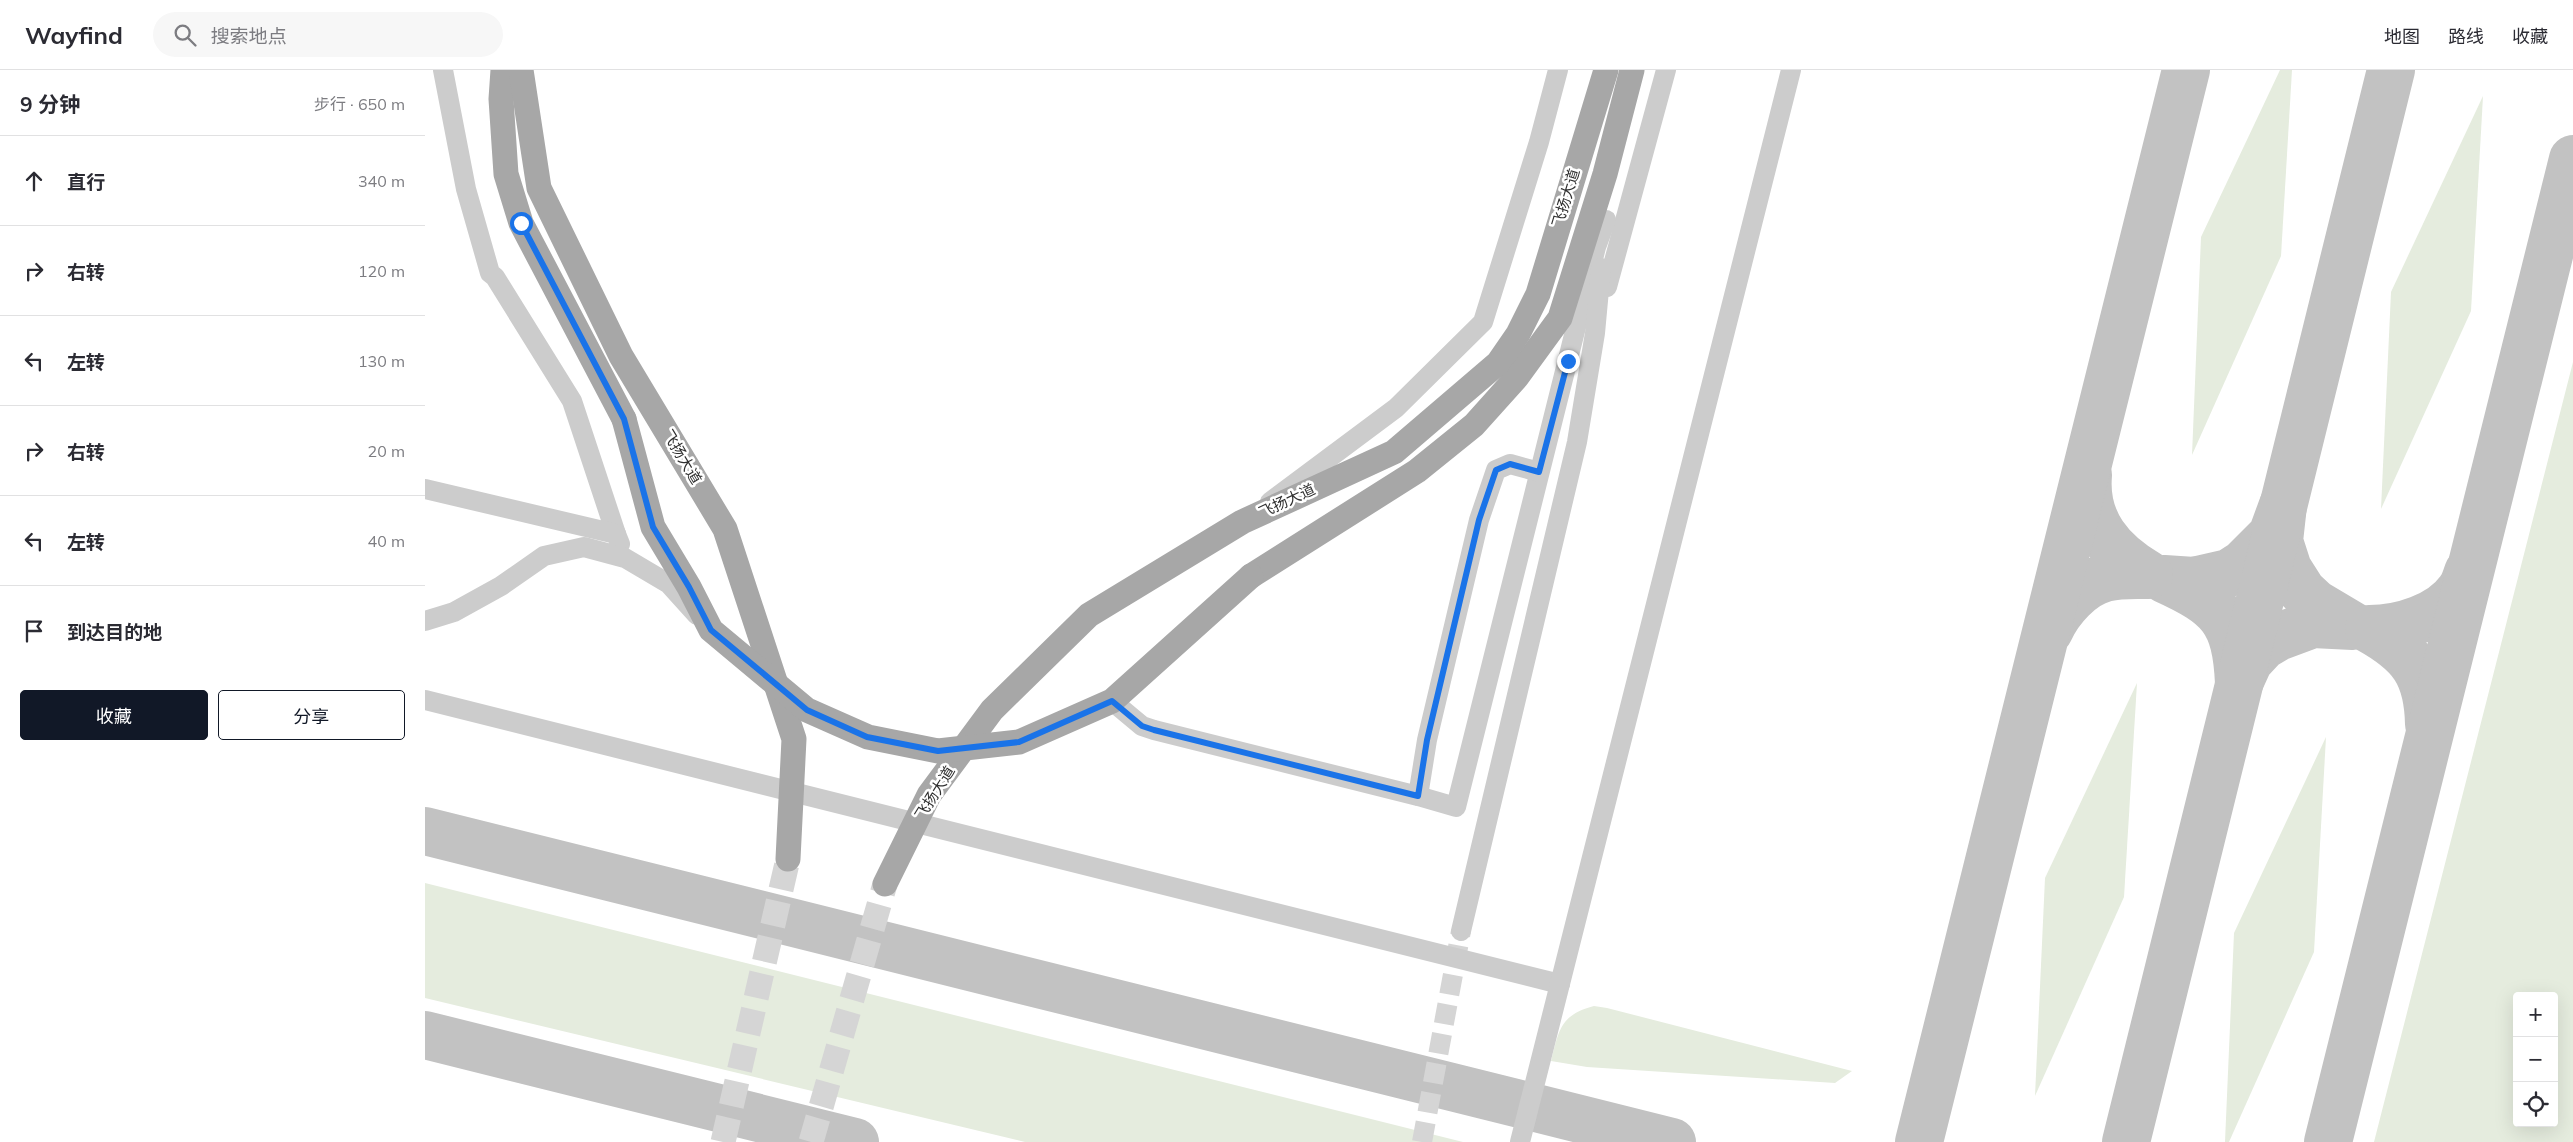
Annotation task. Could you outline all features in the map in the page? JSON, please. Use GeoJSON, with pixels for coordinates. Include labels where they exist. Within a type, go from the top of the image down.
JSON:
{"type":"FeatureCollection","features":[{"type":"Feature","properties":{"kind":"main road"},"geometry":{"type":"LineString","coordinates":[[503,70],[501,100],[506,174],[521,223],[624,419],[653,527],[689,587],[711,630],[807,710],[867,737],[938,751],[1019,742],[1112,701],[1251,576],[1417,471],[1474,425],[1517,377],[1560,318],[1612,147],[1632,70]]}},
{"type":"Feature","properties":{"kind":"main road","name":"飞扬大道"},"geometry":{"type":"LineString","coordinates":[[521,70],[539,188],[621,356],[725,529],[794,739],[788,859]]}},
{"type":"Feature","properties":{"kind":"main road","name":"飞扬大道"},"geometry":{"type":"LineString","coordinates":[[885,884],[929,795],[992,710],[1089,615],[1242,522],[1394,452],[1498,363],[1518,334],[1539,294],[1564,202],[1606,70]]}},
{"type":"Feature","properties":{"kind":"street"},"geometry":{"type":"LineString","coordinates":[[443,70],[466,189],[490,273],[495,278],[572,401],[625,558]]}},
{"type":"Feature","properties":{"kind":"street"},"geometry":{"type":"LineString","coordinates":[[1242,522],[1396,408],[1483,322],[1539,142],[1558,70]]}},
{"type":"Feature","properties":{"kind":"street"},"geometry":{"type":"LineString","coordinates":[[1595,333],[1666,70]]}},
{"type":"Feature","properties":{"kind":"street"},"geometry":{"type":"LineString","coordinates":[[1520,1142],[1791,70]]}},
{"type":"Feature","properties":{"kind":"street"},"geometry":{"type":"LineString","coordinates":[[1461,931],[1577,442],[1595,333],[1612,147]]}},
{"type":"Feature","properties":{"kind":"street"},"geometry":{"type":"LineString","coordinates":[[1112,701],[1142,726],[1456,807],[1596,247],[1606,220]]}},
{"type":"Feature","properties":{"kind":"street"},"geometry":{"type":"LineString","coordinates":[[1418,796],[1427,740],[1479,520],[1496,470],[1510,464],[1539,472]]}},
{"type":"Feature","properties":{"kind":"street"},"geometry":{"type":"LineString","coordinates":[[425,489],[616,534]]}},
{"type":"Feature","properties":{"kind":"street"},"geometry":{"type":"LineString","coordinates":[[425,622],[455,612],[501,586],[544,556],[584,547],[625,558],[669,584],[711,630]]}},
{"type":"Feature","properties":{"kind":"street"},"geometry":{"type":"LineString","coordinates":[[425,700],[1560,984]]}},
{"type":"Feature","properties":{"kind":"shaded area"},"geometry":{"type":"Polygon","coordinates":[[[2280,70],[2292,70],[2281,256],[2192,455],[2201,237],[2280,70]]]}},
{"type":"Feature","properties":{"kind":"shaded area"},"geometry":{"type":"Polygon","coordinates":[[[2483,96],[2471,311],[2381,509],[2391,292],[2483,96]]]}},
{"type":"Feature","properties":{"kind":"shaded area"},"geometry":{"type":"Polygon","coordinates":[[[2573,362],[2573,1142],[2374,1142],[2573,362]]]}},
{"type":"Feature","properties":{"kind":"shaded area"},"geometry":{"type":"Polygon","coordinates":[[[2137,683],[2124,897],[2035,1096],[2045,878],[2137,683]]]}},
{"type":"Feature","properties":{"kind":"shaded area"},"geometry":{"type":"Polygon","coordinates":[[[2326,737],[2314,952],[2229,1142],[2225,1142],[2234,933],[2326,737]]]}},
{"type":"Feature","properties":{"kind":"shaded area"},"geometry":{"type":"Polygon","coordinates":[[[425,883],[1463,1142],[1025,1142],[425,998],[425,883]]]}},
{"type":"Feature","properties":{"kind":"shaded area"},"geometry":{"type":"Polygon","coordinates":[[[1594,1006],[1852,1071],[1835,1083],[1587,1067],[1551,1061],[1559,1032],[1563,1025],[1574,1014],[1594,1006]]]}},
{"type":"Feature","properties":{"kind":"taxiway"},"geometry":{"type":"LineString","coordinates":[[1919,1142],[2186,70]]}},
{"type":"Feature","properties":{"kind":"taxiway"},"geometry":{"type":"LineString","coordinates":[[2126,1142],[2391,70]]}},
{"type":"Feature","properties":{"kind":"taxiway"},"geometry":{"type":"LineString","coordinates":[[2328,1142],[2573,159]]}},
{"type":"Feature","properties":{"kind":"taxiway"},"geometry":{"type":"LineString","coordinates":[[2049,631],[2059,614],[2072,598],[2096,581],[2127,575],[2149,575],[2123,557],[2103,534],[2091,507],[2088,492],[2088,475]]}},
{"type":"Feature","properties":{"kind":"taxiway"},"geometry":{"type":"LineString","coordinates":[[2283,505],[2279,541],[2288,569],[2302,591],[2316,604],[2353,626],[2313,624],[2278,637],[2263,646],[2249,661],[2239,683],[2234,644],[2229,629],[2222,617],[2199,597],[2164,579],[2194,581],[2229,573],[2243,564],[2272,535],[2283,505]]}},
{"type":"Feature","properties":{"kind":"taxiway"},"geometry":{"type":"LineString","coordinates":[[2429,724],[2425,691],[2415,667],[2407,656],[2369,629],[2394,627],[2419,620],[2431,614],[2452,599],[2460,590],[2468,572]]}},
{"type":"Feature","properties":{"kind":"taxiway"},"geometry":{"type":"LineString","coordinates":[[425,831],[1672,1142]]}},
{"type":"Feature","properties":{"kind":"taxiway"},"geometry":{"type":"LineString","coordinates":[[425,1035],[855,1142]]}},
{"type":"Feature","properties":{"kind":"tunnel"},"geometry":{"type":"LineString","coordinates":[[723,1142],[788,859]]}},
{"type":"Feature","properties":{"kind":"tunnel"},"geometry":{"type":"LineString","coordinates":[[811,1142],[885,884]]}},
{"type":"Feature","properties":{"kind":"tunnel"},"geometry":{"type":"LineString","coordinates":[[1422,1142],[1461,931]]}},
{"type":"Feature","properties":{"kind":"route"},"geometry":{"type":"LineString","coordinates":[[521,223],[624,419],[653,527],[689,587],[711,630],[807,710],[867,737],[938,751],[1019,742],[1112,701],[1142,726],[1154,730],[1418,796],[1427,740],[1479,520],[1496,470],[1510,464],[1539,472],[1568,361]]}}]}
